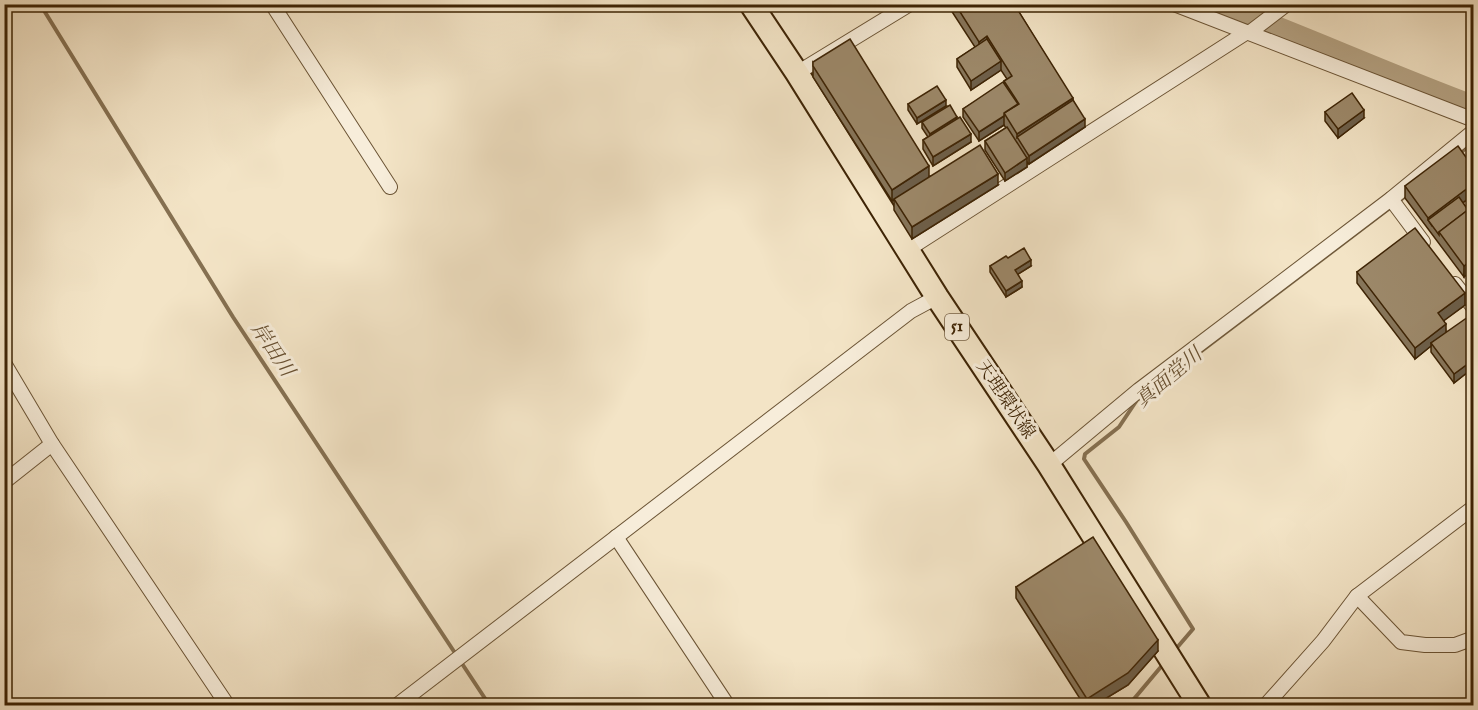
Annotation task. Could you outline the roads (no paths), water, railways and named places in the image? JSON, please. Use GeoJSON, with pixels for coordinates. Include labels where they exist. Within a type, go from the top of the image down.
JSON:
{"type":"FeatureCollection","features":[{"type":"Feature","properties":{"kind":"main road","name":"天理環状線"},"geometry":{"type":"LineString","coordinates":[[752,4],[798,73],[937,297],[1049,465],[1200,705]]}},
{"type":"Feature","properties":{"kind":"street"},"geometry":{"type":"LineString","coordinates":[[272,4],[390,187]]}},
{"type":"Feature","properties":{"kind":"street"},"geometry":{"type":"LineString","coordinates":[[798,73],[910,4]]}},
{"type":"Feature","properties":{"kind":"street"},"geometry":{"type":"LineString","coordinates":[[1174,4],[1473,120]]}},
{"type":"Feature","properties":{"kind":"street"},"geometry":{"type":"LineString","coordinates":[[907,250],[1250,32],[1287,4]]}},
{"type":"Feature","properties":{"kind":"street"},"geometry":{"type":"LineString","coordinates":[[1049,465],[1139,390],[1391,199],[1473,131]]}},
{"type":"Feature","properties":{"kind":"street"},"geometry":{"type":"LineString","coordinates":[[1391,199],[1432,254]]}},
{"type":"Feature","properties":{"kind":"street"},"geometry":{"type":"LineString","coordinates":[[1446,272],[1473,308]]}},
{"type":"Feature","properties":{"kind":"street"},"geometry":{"type":"LineString","coordinates":[[396,705],[911,311],[937,297]]}},
{"type":"Feature","properties":{"kind":"street"},"geometry":{"type":"LineString","coordinates":[[4,363],[52,444],[228,705]]}},
{"type":"Feature","properties":{"kind":"street"},"geometry":{"type":"LineString","coordinates":[[4,482],[52,444]]}},
{"type":"Feature","properties":{"kind":"street"},"geometry":{"type":"LineString","coordinates":[[1265,705],[1323,641],[1357,596],[1473,507]]}},
{"type":"Feature","properties":{"kind":"street"},"geometry":{"type":"LineString","coordinates":[[616,537],[728,705]]}},
{"type":"Feature","properties":{"kind":"street"},"geometry":{"type":"LineString","coordinates":[[1357,596],[1401,642],[1455,645],[1473,638]]}},
{"type":"Feature","properties":{"kind":"waterway","name":"岸田川"},"geometry":{"type":"LineString","coordinates":[[40,4],[233,317],[490,706]]}},
{"type":"Feature","properties":{"kind":"waterway","name":"真面堂川"},"geometry":{"type":"LineString","coordinates":[[1218,4],[1474,106]]}},
{"type":"Feature","properties":{"kind":"waterway","name":"真面堂川"},"geometry":{"type":"LineString","coordinates":[[1460,153],[1474,142]]}},
{"type":"Feature","properties":{"kind":"waterway","name":"真面堂川"},"geometry":{"type":"LineString","coordinates":[[1175,650],[1193,629],[1084,459],[1085,454],[1119,427],[1137,400],[1407,195]]}},
{"type":"Feature","properties":{"kind":"waterway","name":"真面堂川"},"geometry":{"type":"LineString","coordinates":[[1128,706],[1165,662]]}}]}
